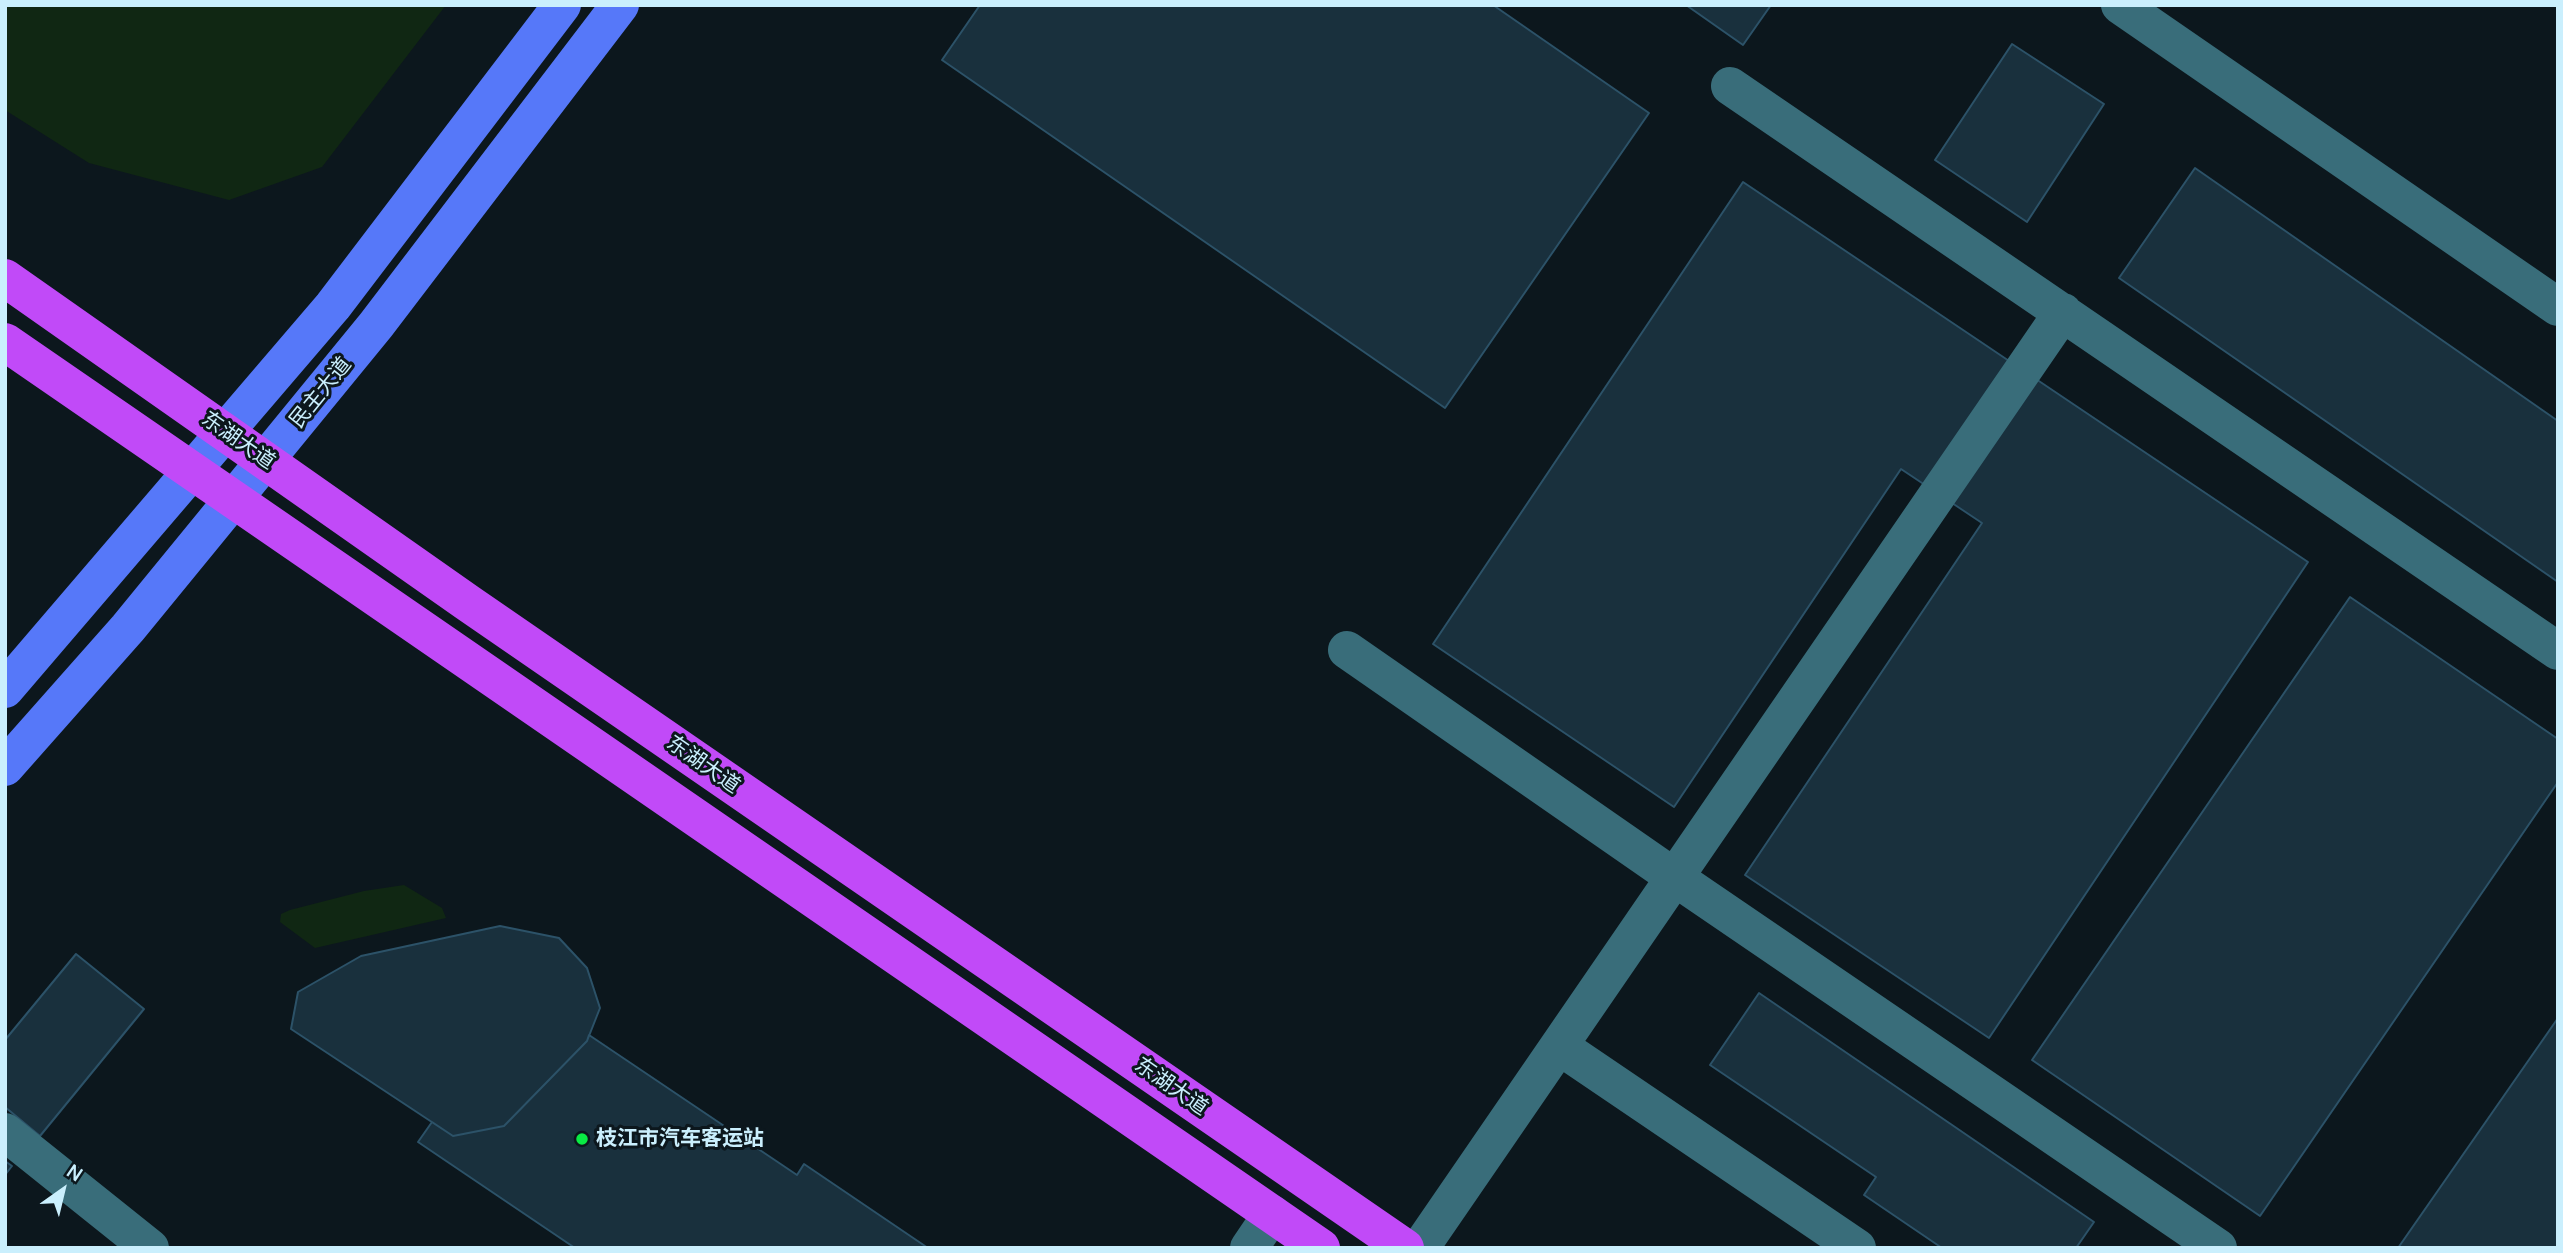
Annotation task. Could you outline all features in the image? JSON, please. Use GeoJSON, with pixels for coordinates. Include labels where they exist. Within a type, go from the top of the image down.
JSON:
{"type":"FeatureCollection","features":[{"type":"Feature","properties":{"kind":"highway","name":"东湖大道"},"geometry":{"type":"LineString","coordinates":[[5,278],[480,611],[1405,1248]]}},
{"type":"Feature","properties":{"kind":"highway"},"geometry":{"type":"LineString","coordinates":[[5,342],[1321,1248]]}},
{"type":"Feature","properties":{"kind":"main road"},"geometry":{"type":"LineString","coordinates":[[5,689],[333,306],[562,5]]}},
{"type":"Feature","properties":{"kind":"main road","name":"民主大道"},"geometry":{"type":"LineString","coordinates":[[5,767],[128,628],[376,326],[620,5]]}},
{"type":"Feature","properties":{"kind":"street"},"geometry":{"type":"LineString","coordinates":[[2120,5],[2558,307]]}},
{"type":"Feature","properties":{"kind":"street"},"geometry":{"type":"LineString","coordinates":[[1730,86],[2558,651]]}},
{"type":"Feature","properties":{"kind":"street"},"geometry":{"type":"LineString","coordinates":[[1420,1248],[2063,312]]}},
{"type":"Feature","properties":{"kind":"street"},"geometry":{"type":"LineString","coordinates":[[1347,650],[2218,1248]]}},
{"type":"Feature","properties":{"kind":"street"},"geometry":{"type":"LineString","coordinates":[[1559,1046],[1857,1248]]}},
{"type":"Feature","properties":{"kind":"street"},"geometry":{"type":"LineString","coordinates":[[5,1132],[150,1248]]}},
{"type":"Feature","properties":{"kind":"street"},"geometry":{"type":"LineString","coordinates":[[1249,1248],[1272,1214]]}},
{"type":"Feature","properties":{"kind":"green space"},"geometry":{"type":"Polygon","coordinates":[[[5,5],[446,5],[322,167],[229,200],[89,163],[5,110],[5,5]]]}},
{"type":"Feature","properties":{"kind":"green space"},"geometry":{"type":"Polygon","coordinates":[[[404,885],[442,908],[446,918],[315,948],[280,922],[281,914],[290,910],[364,891],[404,885]]]}},
{"type":"Feature","properties":{"kind":"building"},"geometry":{"type":"Polygon","coordinates":[[[980,5],[1493,5],[1649,113],[1445,408],[942,60],[980,5]]]}},
{"type":"Feature","properties":{"kind":"building"},"geometry":{"type":"Polygon","coordinates":[[[1686,5],[1771,5],[1743,45],[1686,5]]]}},
{"type":"Feature","properties":{"kind":"building"},"geometry":{"type":"Polygon","coordinates":[[[2012,44],[2104,104],[2027,222],[1935,160],[2012,44]]]}},
{"type":"Feature","properties":{"kind":"building"},"geometry":{"type":"Polygon","coordinates":[[[2195,168],[2558,421],[2558,582],[2119,278],[2195,168]]]}},
{"type":"Feature","properties":{"kind":"building"},"geometry":{"type":"Polygon","coordinates":[[[1743,182],[2308,562],[1989,1038],[1745,875],[1982,523],[1901,469],[1674,807],[1433,644],[1743,182]]]}},
{"type":"Feature","properties":{"kind":"building"},"geometry":{"type":"Polygon","coordinates":[[[2350,597],[2558,739],[2558,782],[2260,1216],[2032,1060],[2350,597]]]}},
{"type":"Feature","properties":{"kind":"building"},"geometry":{"type":"Polygon","coordinates":[[[500,926],[559,938],[587,968],[600,1008],[587,1041],[504,1126],[453,1136],[291,1029],[298,992],[361,956],[500,926]]]}},
{"type":"Feature","properties":{"kind":"building"},"geometry":{"type":"Polygon","coordinates":[[[76,954],[144,1009],[40,1136],[5,1107],[5,1040],[76,954]]]}},
{"type":"Feature","properties":{"kind":"building"},"geometry":{"type":"Polygon","coordinates":[[[1759,993],[2094,1222],[2076,1248],[1942,1248],[1864,1195],[1876,1177],[1710,1065],[1759,993]]]}},
{"type":"Feature","properties":{"kind":"building"},"geometry":{"type":"Polygon","coordinates":[[[2558,1018],[2558,1248],[2398,1248],[2558,1018]]]}},
{"type":"Feature","properties":{"kind":"building","name":"枝江市汽车客运站"},"geometry":{"type":"Polygon","coordinates":[[[589,1035],[797,1175],[804,1164],[928,1248],[575,1248],[418,1142],[432,1122],[453,1136],[504,1126],[587,1041],[589,1035]]]}},
{"type":"Feature","properties":{"kind":"building"},"geometry":{"type":"Polygon","coordinates":[[[5,1161],[12,1166],[5,1175],[5,1161]]]}},
{"type":"Feature","properties":{"kind":"place","name":"枝江市汽车客运站"},"geometry":{"type":"Point","coordinates":[582,1139]}}]}
